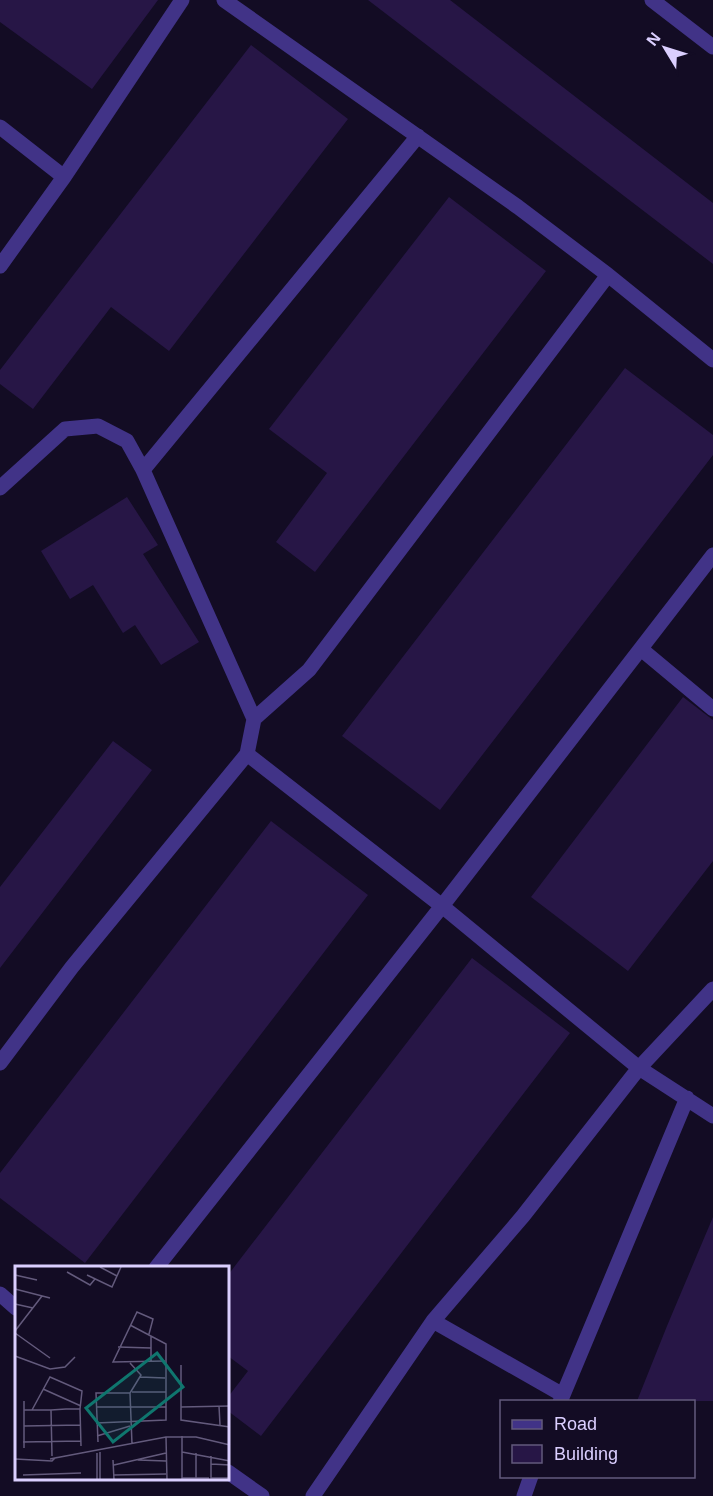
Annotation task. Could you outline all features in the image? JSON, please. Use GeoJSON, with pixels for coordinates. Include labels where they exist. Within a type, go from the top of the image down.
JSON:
{"type":"FeatureCollection","features":[{"type":"Feature","properties":{"kind":"street"},"geometry":{"type":"LineString","coordinates":[[0,266],[64,177],[182,0]]}},
{"type":"Feature","properties":{"kind":"street"},"geometry":{"type":"LineString","coordinates":[[224,0],[518,207],[608,275],[713,360]]}},
{"type":"Feature","properties":{"kind":"street"},"geometry":{"type":"LineString","coordinates":[[652,0],[713,47]]}},
{"type":"Feature","properties":{"kind":"street"},"geometry":{"type":"LineString","coordinates":[[0,127],[64,177]]}},
{"type":"Feature","properties":{"kind":"street"},"geometry":{"type":"LineString","coordinates":[[143,470],[418,136]]}},
{"type":"Feature","properties":{"kind":"street"},"geometry":{"type":"LineString","coordinates":[[254,719],[309,670],[608,275]]}},
{"type":"Feature","properties":{"kind":"street"},"geometry":{"type":"LineString","coordinates":[[0,488],[65,429],[98,426],[127,441],[143,470],[254,719],[248,754],[72,967],[0,1063]]}},
{"type":"Feature","properties":{"kind":"street"},"geometry":{"type":"LineString","coordinates":[[158,1266],[442,906],[713,555]]}},
{"type":"Feature","properties":{"kind":"street"},"geometry":{"type":"LineString","coordinates":[[641,649],[713,709]]}},
{"type":"Feature","properties":{"kind":"street"},"geometry":{"type":"LineString","coordinates":[[248,754],[442,906],[639,1068],[713,1116]]}},
{"type":"Feature","properties":{"kind":"street"},"geometry":{"type":"LineString","coordinates":[[313,1496],[433,1322],[523,1216],[639,1068],[713,989]]}},
{"type":"Feature","properties":{"kind":"street"},"geometry":{"type":"LineString","coordinates":[[433,1322],[562,1398],[687,1098]]}},
{"type":"Feature","properties":{"kind":"street"},"geometry":{"type":"LineString","coordinates":[[0,1294],[15,1307]]}},
{"type":"Feature","properties":{"kind":"street"},"geometry":{"type":"LineString","coordinates":[[230,1473],[262,1496]]}},
{"type":"Feature","properties":{"kind":"street"},"geometry":{"type":"LineString","coordinates":[[524,1496],[530,1478]]}},
{"type":"Feature","properties":{"kind":"building"},"geometry":{"type":"Polygon","coordinates":[[[0,0],[158,0],[92,89],[0,22],[0,0]]]}},
{"type":"Feature","properties":{"kind":"building"},"geometry":{"type":"Polygon","coordinates":[[[368,0],[450,0],[713,203],[713,264],[368,0]]]}},
{"type":"Feature","properties":{"kind":"building"},"geometry":{"type":"Polygon","coordinates":[[[251,45],[348,119],[169,351],[111,307],[33,409],[0,384],[0,370],[251,45]]]}},
{"type":"Feature","properties":{"kind":"building"},"geometry":{"type":"Polygon","coordinates":[[[449,197],[546,271],[315,572],[276,542],[327,473],[269,429],[449,197]]]}},
{"type":"Feature","properties":{"kind":"building"},"geometry":{"type":"Polygon","coordinates":[[[625,368],[713,435],[713,455],[440,810],[342,736],[625,368]]]}},
{"type":"Feature","properties":{"kind":"building"},"geometry":{"type":"Polygon","coordinates":[[[127,497],[158,545],[143,554],[199,642],[161,665],[135,625],[123,633],[93,585],[70,599],[41,551],[127,497]]]}},
{"type":"Feature","properties":{"kind":"building"},"geometry":{"type":"Polygon","coordinates":[[[683,697],[713,720],[713,861],[628,971],[531,897],[683,697]]]}},
{"type":"Feature","properties":{"kind":"building"},"geometry":{"type":"Polygon","coordinates":[[[113,741],[152,770],[0,968],[0,887],[113,741]]]}},
{"type":"Feature","properties":{"kind":"building"},"geometry":{"type":"Polygon","coordinates":[[[271,821],[368,895],[85,1263],[0,1198],[0,1173],[271,821]]]}},
{"type":"Feature","properties":{"kind":"building"},"geometry":{"type":"Polygon","coordinates":[[[472,958],[570,1033],[261,1436],[230,1413],[230,1394],[248,1371],[230,1358],[230,1272],[472,958]]]}},
{"type":"Feature","properties":{"kind":"building"},"geometry":{"type":"Polygon","coordinates":[[[713,1217],[713,1401],[637,1400],[713,1217]]]}}]}
